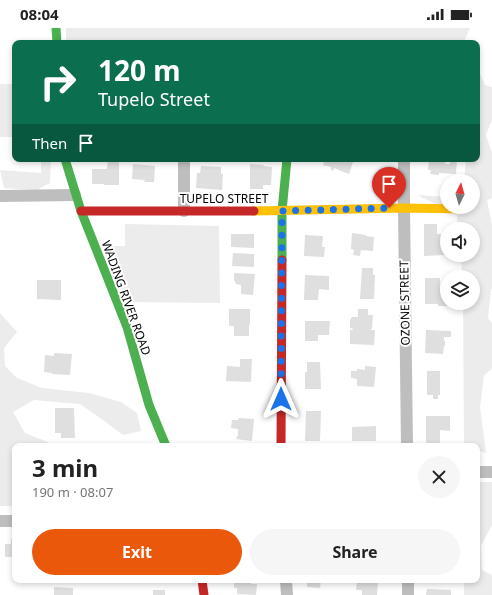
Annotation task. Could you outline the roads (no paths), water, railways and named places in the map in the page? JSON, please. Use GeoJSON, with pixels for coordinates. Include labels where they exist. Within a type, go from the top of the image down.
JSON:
{"type":"FeatureCollection","features":[{"type":"Feature","properties":{"kind":"street"},"geometry":{"type":"LineString","coordinates":[[56,28],[57,40]]}},
{"type":"Feature","properties":{"kind":"street","name":"WADING RIVER ROAD"},"geometry":{"type":"LineString","coordinates":[[66,162],[75,195],[127,327],[150,405],[165,443]]}},
{"type":"Feature","properties":{"kind":"street"},"geometry":{"type":"LineString","coordinates":[[184,162],[184,211]]}},
{"type":"Feature","properties":{"kind":"street"},"geometry":{"type":"LineString","coordinates":[[281,443],[282,211],[287,162]]}},
{"type":"Feature","properties":{"kind":"street","name":"OZONE STREET"},"geometry":{"type":"LineString","coordinates":[[404,162],[407,443]]}},
{"type":"Feature","properties":{"kind":"street"},"geometry":{"type":"LineString","coordinates":[[0,196],[75,195]]}},
{"type":"Feature","properties":{"kind":"street","name":"TUPELO STREET"},"geometry":{"type":"LineString","coordinates":[[81,211],[282,211],[440,209]]}},
{"type":"Feature","properties":{"kind":"street"},"geometry":{"type":"LineString","coordinates":[[480,472],[492,472]]}},
{"type":"Feature","properties":{"kind":"street"},"geometry":{"type":"LineString","coordinates":[[0,521],[12,521]]}},
{"type":"Feature","properties":{"kind":"street"},"geometry":{"type":"LineString","coordinates":[[202,583],[204,595]]}},
{"type":"Feature","properties":{"kind":"street"},"geometry":{"type":"LineString","coordinates":[[286,583],[287,595]]}},
{"type":"Feature","properties":{"kind":"street"},"geometry":{"type":"LineString","coordinates":[[408,583],[408,595]]}}]}
